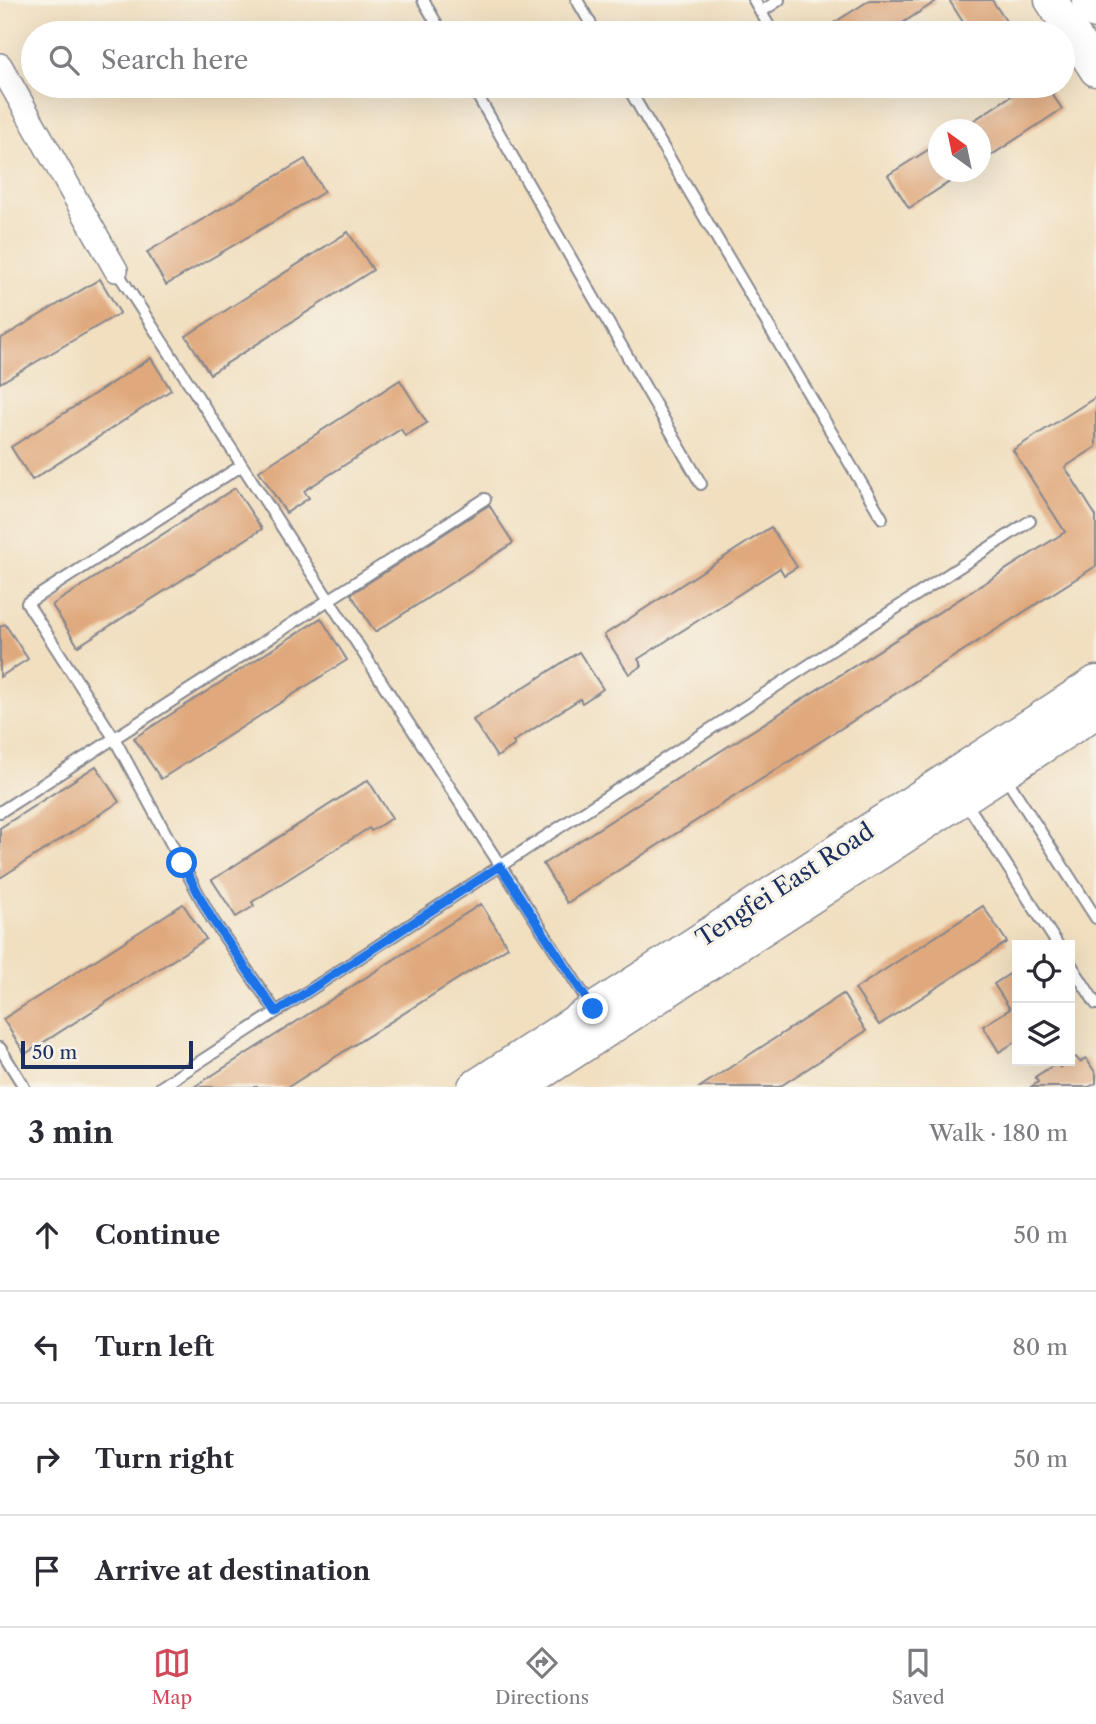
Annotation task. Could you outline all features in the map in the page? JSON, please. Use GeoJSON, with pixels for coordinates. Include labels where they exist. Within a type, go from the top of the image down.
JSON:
{"type":"FeatureCollection","features":[{"type":"Feature","properties":{"kind":"street"},"geometry":{"type":"LineString","coordinates":[[1051,0],[1064,21]]}},
{"type":"Feature","properties":{"kind":"street"},"geometry":{"type":"LineString","coordinates":[[1088,0],[1096,13]]}},
{"type":"Feature","properties":{"kind":"street"},"geometry":{"type":"LineString","coordinates":[[1075,37],[1096,70]]}},
{"type":"Feature","properties":{"kind":"street"},"geometry":{"type":"LineString","coordinates":[[0,65],[117,270]]}},
{"type":"Feature","properties":{"kind":"street","name":"Tengfei East Road"},"geometry":{"type":"LineString","coordinates":[[474,1087],[1096,682]]}},
{"type":"Feature","properties":{"kind":"street","name":"Tengfei East Road"},"geometry":{"type":"LineString","coordinates":[[520,1087],[1096,712]]}},
{"type":"Feature","properties":{"kind":"lane"},"geometry":{"type":"LineString","coordinates":[[423,0],[435,21]]}},
{"type":"Feature","properties":{"kind":"lane"},"geometry":{"type":"LineString","coordinates":[[577,0],[589,21]]}},
{"type":"Feature","properties":{"kind":"lane"},"geometry":{"type":"LineString","coordinates":[[754,0],[766,21]]}},
{"type":"Feature","properties":{"kind":"lane"},"geometry":{"type":"LineString","coordinates":[[761,12],[779,0]]}},
{"type":"Feature","properties":{"kind":"lane"},"geometry":{"type":"LineString","coordinates":[[479,98],[701,484]]}},
{"type":"Feature","properties":{"kind":"lane"},"geometry":{"type":"LineString","coordinates":[[634,98],[882,518]]}},
{"type":"Feature","properties":{"kind":"lane"},"geometry":{"type":"LineString","coordinates":[[117,270],[327,601],[593,1009]]}},
{"type":"Feature","properties":{"kind":"lane"},"geometry":{"type":"LineString","coordinates":[[241,466],[27,603],[114,738],[212,919],[276,1012]]}},
{"type":"Feature","properties":{"kind":"lane"},"geometry":{"type":"LineString","coordinates":[[0,811],[485,499]]}},
{"type":"Feature","properties":{"kind":"lane"},"geometry":{"type":"LineString","coordinates":[[161,1087],[1030,521]]}},
{"type":"Feature","properties":{"kind":"lane"},"geometry":{"type":"LineString","coordinates":[[1002,773],[1096,918]]}},
{"type":"Feature","properties":{"kind":"lane"},"geometry":{"type":"LineString","coordinates":[[963,799],[1055,940]]}},
{"type":"Feature","properties":{"kind":"lane"},"geometry":{"type":"LineString","coordinates":[[1075,972],[1096,1004]]}},
{"type":"Feature","properties":{"kind":"lane"},"geometry":{"type":"LineString","coordinates":[[0,1048],[24,1087]]}},
{"type":"Feature","properties":{"kind":"building"},"geometry":{"type":"Polygon","coordinates":[[[870,0],[938,0],[906,21],[837,21],[870,0]]]}},
{"type":"Feature","properties":{"kind":"building"},"geometry":{"type":"Polygon","coordinates":[[[949,0],[992,0],[1006,21],[962,21],[949,0]]]}},
{"type":"Feature","properties":{"kind":"building"},"geometry":{"type":"Polygon","coordinates":[[[1008,98],[1055,98],[1062,109],[991,155],[991,119],[976,119],[1008,98]]]}},
{"type":"Feature","properties":{"kind":"building"},"geometry":{"type":"Polygon","coordinates":[[[928,150],[928,182],[949,182],[909,208],[888,175],[928,150]]]}},
{"type":"Feature","properties":{"kind":"building"},"geometry":{"type":"Polygon","coordinates":[[[305,159],[324,192],[166,285],[147,252],[305,159]]]}},
{"type":"Feature","properties":{"kind":"building"},"geometry":{"type":"Polygon","coordinates":[[[348,232],[373,270],[210,374],[186,336],[348,232]]]}},
{"type":"Feature","properties":{"kind":"building"},"geometry":{"type":"Polygon","coordinates":[[[100,279],[120,313],[0,383],[0,339],[100,279]]]}},
{"type":"Feature","properties":{"kind":"building"},"geometry":{"type":"Polygon","coordinates":[[[151,358],[171,390],[32,480],[11,447],[151,358]]]}},
{"type":"Feature","properties":{"kind":"building"},"geometry":{"type":"Polygon","coordinates":[[[400,380],[427,423],[405,436],[401,429],[304,491],[309,498],[286,513],[259,471],[400,380]]]}},
{"type":"Feature","properties":{"kind":"building"},"geometry":{"type":"Polygon","coordinates":[[[1096,397],[1096,447],[1065,467],[1096,516],[1096,566],[567,903],[543,864],[1065,532],[1013,450],[1096,397]]]}},
{"type":"Feature","properties":{"kind":"building"},"geometry":{"type":"Polygon","coordinates":[[[235,488],[262,529],[78,646],[52,605],[235,488]]]}},
{"type":"Feature","properties":{"kind":"building"},"geometry":{"type":"Polygon","coordinates":[[[489,505],[513,543],[375,632],[351,594],[489,505]]]}},
{"type":"Feature","properties":{"kind":"building"},"geometry":{"type":"Polygon","coordinates":[[[771,527],[797,567],[784,575],[780,568],[638,659],[642,666],[629,674],[604,635],[771,527]]]}},
{"type":"Feature","properties":{"kind":"building"},"geometry":{"type":"Polygon","coordinates":[[[321,618],[347,660],[161,779],[134,738],[321,618]]]}},
{"type":"Feature","properties":{"kind":"building"},"geometry":{"type":"Polygon","coordinates":[[[5,624],[28,659],[0,677],[0,627],[5,624]]]}},
{"type":"Feature","properties":{"kind":"building"},"geometry":{"type":"Polygon","coordinates":[[[579,652],[603,689],[582,703],[580,699],[513,742],[515,745],[497,757],[473,720],[579,652]]]}},
{"type":"Feature","properties":{"kind":"building"},"geometry":{"type":"Polygon","coordinates":[[[96,766],[119,802],[0,878],[0,828],[96,766]]]}},
{"type":"Feature","properties":{"kind":"building"},"geometry":{"type":"Polygon","coordinates":[[[368,780],[392,818],[371,831],[369,828],[252,902],[254,906],[236,917],[212,880],[368,780]]]}},
{"type":"Feature","properties":{"kind":"building"},"geometry":{"type":"Polygon","coordinates":[[[183,904],[206,939],[25,1054],[3,1019],[183,904]]]}},
{"type":"Feature","properties":{"kind":"building"},"geometry":{"type":"Polygon","coordinates":[[[481,904],[508,947],[288,1087],[194,1087],[481,904]]]}},
{"type":"Feature","properties":{"kind":"building"},"geometry":{"type":"Polygon","coordinates":[[[983,906],[1007,942],[879,1025],[855,989],[983,906]]]}},
{"type":"Feature","properties":{"kind":"building"},"geometry":{"type":"Polygon","coordinates":[[[1012,972],[1012,1044],[999,1052],[983,1026],[1010,1009],[994,984],[1012,972]]]}},
{"type":"Feature","properties":{"kind":"building"},"geometry":{"type":"Polygon","coordinates":[[[843,994],[866,1031],[779,1087],[700,1087],[843,994]]]}},
{"type":"Feature","properties":{"kind":"building"},"geometry":{"type":"Polygon","coordinates":[[[1075,1058],[1080,1062],[1086,1058],[1096,1074],[1096,1083],[1089,1087],[1031,1087],[1038,1082],[1035,1077],[1052,1066],[1075,1066],[1075,1058]]]}},
{"type":"Feature","properties":{"kind":"route"},"geometry":{"type":"LineString","coordinates":[[182,863],[212,919],[276,1012],[500,866],[593,1009]]}}]}
